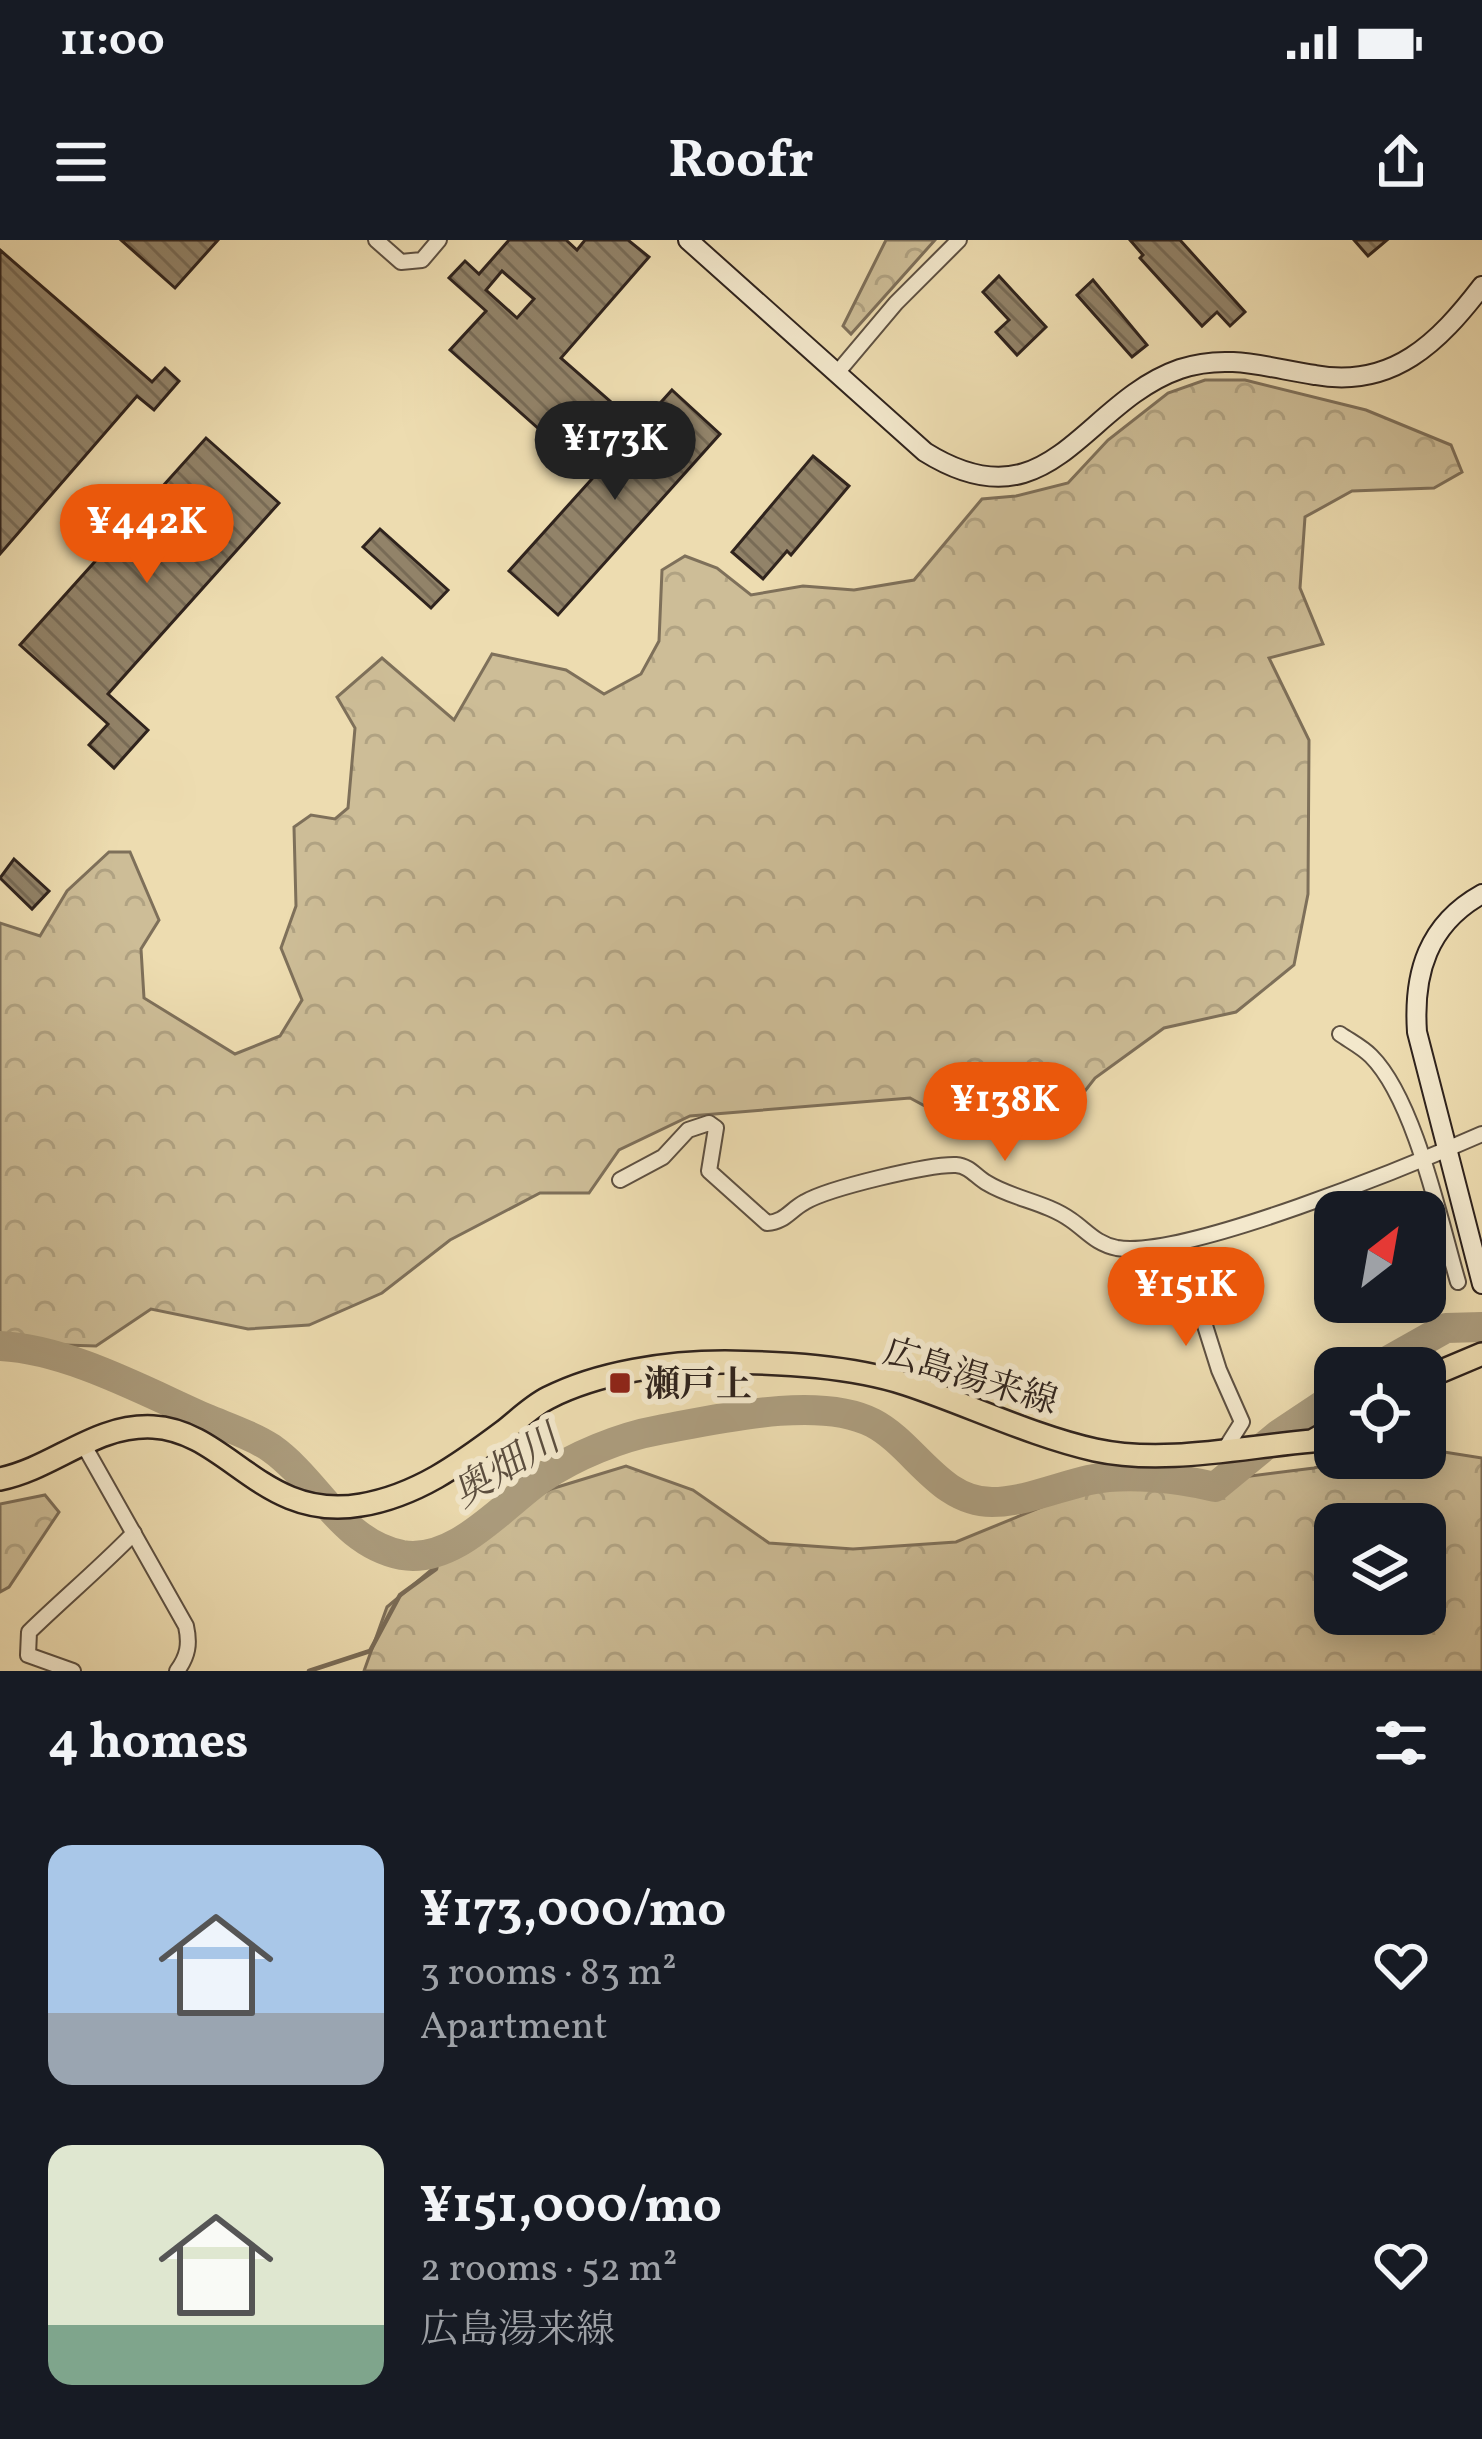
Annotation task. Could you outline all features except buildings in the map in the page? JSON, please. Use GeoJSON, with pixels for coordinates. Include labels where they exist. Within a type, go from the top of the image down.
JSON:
{"type":"FeatureCollection","features":[{"type":"Feature","properties":{"kind":"main road"},"geometry":{"type":"LineString","coordinates":[[1446,1369],[1482,1354]]}},
{"type":"Feature","properties":{"kind":"main road","name":"広島湯来線"},"geometry":{"type":"LineString","coordinates":[[0,1479],[82,1442],[118,1430],[155,1426],[188,1436],[279,1494],[310,1505],[363,1505],[422,1487],[545,1399],[646,1369],[722,1362],[818,1368],[900,1382],[1094,1450],[1151,1456],[1314,1440]]}},
{"type":"Feature","properties":{"kind":"street"},"geometry":{"type":"LineString","coordinates":[[376,240],[401,262],[422,260],[439,240]]}},
{"type":"Feature","properties":{"kind":"street"},"geometry":{"type":"LineString","coordinates":[[688,240],[926,452],[948,466],[987,476],[1022,474],[1049,464],[1141,389],[1178,370],[1218,361],[1259,362],[1318,376],[1358,376],[1400,364],[1431,346],[1482,286]]}},
{"type":"Feature","properties":{"kind":"street"},"geometry":{"type":"LineString","coordinates":[[837,373],[896,303],[959,240]]}},
{"type":"Feature","properties":{"kind":"street"},"geometry":{"type":"LineString","coordinates":[[1482,894],[1455,911],[1425,952],[1418,977],[1417,1032],[1482,1284]]}},
{"type":"Feature","properties":{"kind":"street"},"geometry":{"type":"LineString","coordinates":[[1340,1034],[1370,1055],[1390,1082],[1422,1159],[1458,1282]]}},
{"type":"Feature","properties":{"kind":"street"},"geometry":{"type":"LineString","coordinates":[[620,1180],[663,1157],[688,1130],[709,1123],[716,1129],[709,1171],[766,1222],[779,1222],[807,1201],[914,1171],[954,1165],[1069,1218],[1094,1240],[1118,1248],[1171,1245],[1271,1214],[1482,1134]]}},
{"type":"Feature","properties":{"kind":"street"},"geometry":{"type":"LineString","coordinates":[[1171,1245],[1185,1262],[1219,1370],[1242,1422],[1231,1449]]}},
{"type":"Feature","properties":{"kind":"street"},"geometry":{"type":"LineString","coordinates":[[82,1442],[187,1626],[189,1643],[177,1671]]}},
{"type":"Feature","properties":{"kind":"street"},"geometry":{"type":"LineString","coordinates":[[73,1671],[28,1655],[29,1632],[134,1533]]}},
{"type":"Feature","properties":{"kind":"green space"},"geometry":{"type":"Polygon","coordinates":[[[886,240],[935,240],[851,334],[843,326],[886,240]]]}},
{"type":"Feature","properties":{"kind":"green space"},"geometry":{"type":"Polygon","coordinates":[[[1205,380],[1245,380],[1366,410],[1451,445],[1462,472],[1434,488],[1352,491],[1305,517],[1300,588],[1323,644],[1269,658],[1309,740],[1308,894],[1294,965],[1236,1012],[1164,1028],[1095,1078],[1057,1127],[962,1126],[910,1098],[690,1116],[619,1150],[589,1193],[540,1193],[450,1240],[382,1293],[309,1325],[248,1329],[151,1309],[96,1346],[0,1343],[0,923],[40,936],[67,891],[109,852],[130,852],[159,920],[141,949],[144,998],[235,1054],[280,1036],[302,1000],[281,948],[296,906],[294,827],[311,815],[335,819],[348,808],[355,728],[337,697],[382,658],[454,720],[492,654],[566,670],[604,694],[641,674],[659,641],[662,570],[685,556],[717,568],[751,595],[803,586],[854,590],[914,580],[982,499],[1068,483],[1108,440],[1168,393],[1205,380]]]}},
{"type":"Feature","properties":{"kind":"green space"},"geometry":{"type":"Polygon","coordinates":[[[1446,1452],[1482,1458],[1482,1671],[364,1671],[387,1607],[486,1524],[551,1489],[626,1466],[693,1490],[769,1543],[853,1549],[956,1542],[1095,1485],[1165,1487],[1314,1468],[1314,1479],[1446,1479],[1446,1452]]]}},
{"type":"Feature","properties":{"kind":"green space"},"geometry":{"type":"Polygon","coordinates":[[[45,1495],[59,1512],[9,1587],[0,1592],[0,1504],[45,1495]]]}},
{"type":"Feature","properties":{"kind":"waterway","name":"奥畑川"},"geometry":{"type":"LineString","coordinates":[[1412,1347],[1446,1328],[1482,1327]]}},
{"type":"Feature","properties":{"kind":"waterway","name":"奥畑川"},"geometry":{"type":"LineString","coordinates":[[0,1346],[78,1363],[256,1439],[288,1462],[346,1525],[381,1548],[402,1555],[441,1551],[459,1542],[542,1478],[598,1448],[710,1420],[797,1410],[851,1415],[888,1433],[957,1493],[992,1502],[1120,1476],[1215,1487],[1314,1411]]}},
{"type":"Feature","properties":{"kind":"waterway"},"geometry":{"type":"LineString","coordinates":[[309,1671],[370,1651],[400,1595],[436,1569],[439,1551]]}},
{"type":"Feature","properties":{"kind":"place","name":"瀬戸上"},"geometry":{"type":"Point","coordinates":[620,1383]}}]}
